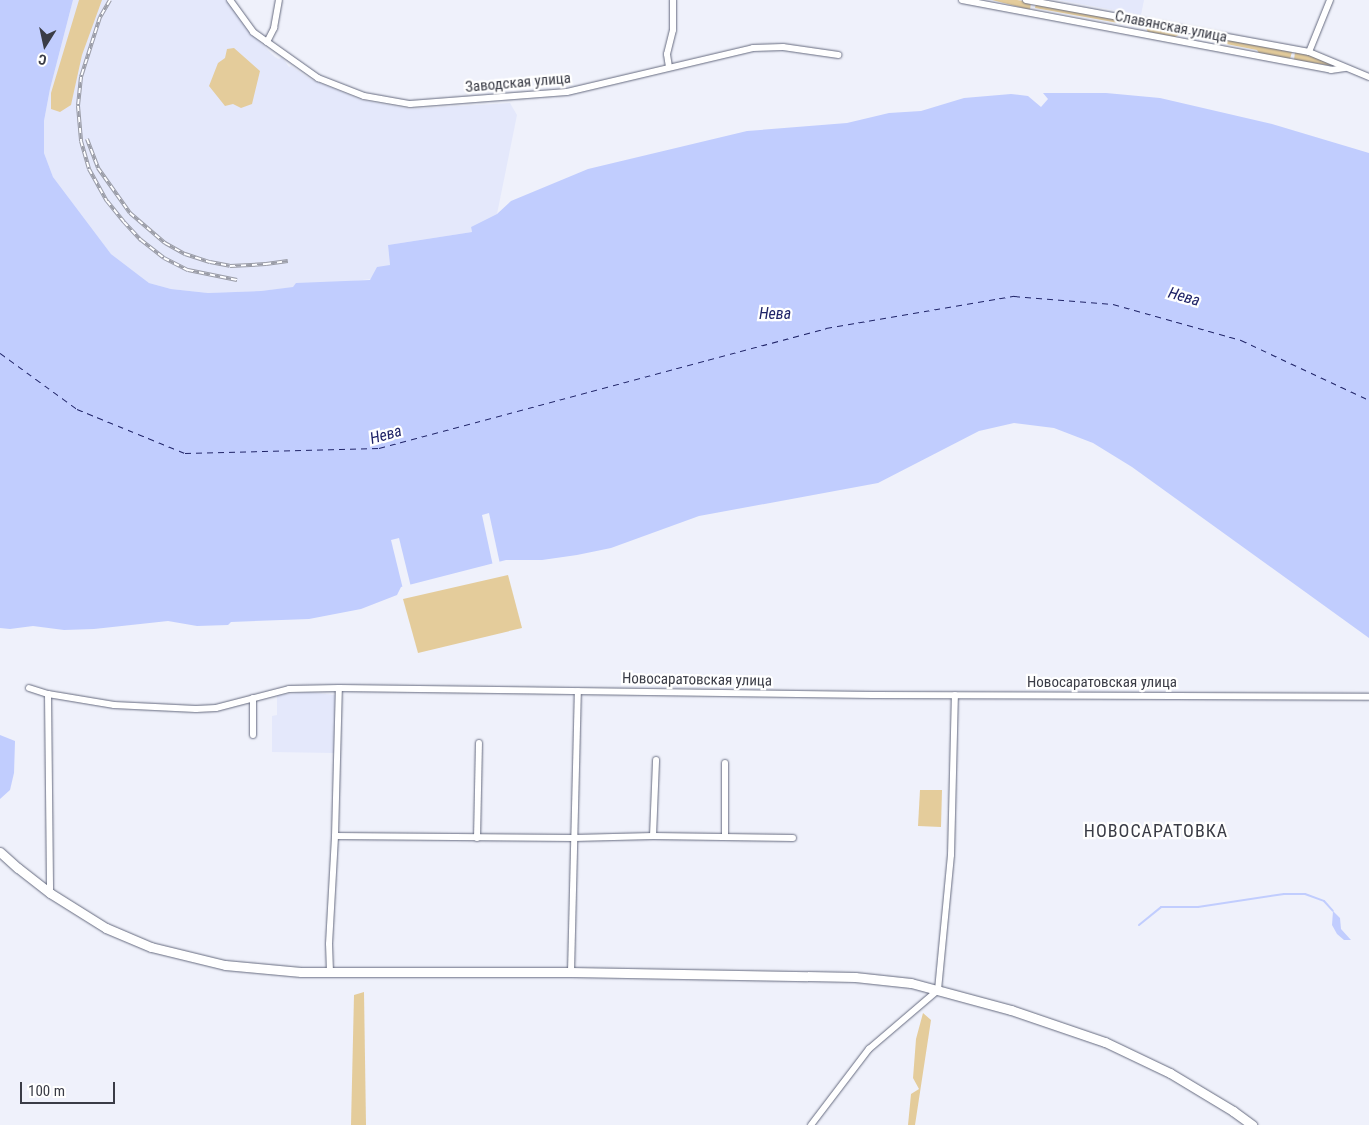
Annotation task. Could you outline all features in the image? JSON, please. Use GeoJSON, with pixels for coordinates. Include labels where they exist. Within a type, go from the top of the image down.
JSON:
{"type":"FeatureCollection","features":[{"type":"Feature","properties":{"kind":"main road"},"geometry":{"type":"LineString","coordinates":[[0,852],[50,893],[106,928],[151,947],[225,965],[301,972],[571,972],[855,977],[902,982],[1011,1010],[1104,1042],[1170,1073],[1233,1111],[1252,1125]]}},
{"type":"Feature","properties":{"kind":"street","name":"Заводская улица"},"geometry":{"type":"LineString","coordinates":[[230,0],[253,32],[318,78],[364,96],[410,104],[567,92],[754,48],[783,47],[838,55]]}},
{"type":"Feature","properties":{"kind":"street"},"geometry":{"type":"LineString","coordinates":[[267,42],[274,28],[279,0]]}},
{"type":"Feature","properties":{"kind":"street"},"geometry":{"type":"LineString","coordinates":[[669,67],[667,54],[673,30],[673,0]]}},
{"type":"Feature","properties":{"kind":"street","name":"Славянская улица"},"geometry":{"type":"LineString","coordinates":[[962,0],[1331,70],[1344,68]]}},
{"type":"Feature","properties":{"kind":"street","name":"Славянская улица"},"geometry":{"type":"LineString","coordinates":[[1026,0],[1046,2],[1309,52],[1369,77]]}},
{"type":"Feature","properties":{"kind":"street"},"geometry":{"type":"LineString","coordinates":[[1309,52],[1330,0]]}},
{"type":"Feature","properties":{"kind":"street"},"geometry":{"type":"LineString","coordinates":[[1186,42],[1188,30]]}},
{"type":"Feature","properties":{"kind":"street","name":"Новосаратовская улица"},"geometry":{"type":"LineString","coordinates":[[29,688],[48,694],[114,704],[196,709],[216,708],[289,689],[339,688],[955,695],[1369,697]]}},
{"type":"Feature","properties":{"kind":"street"},"geometry":{"type":"LineString","coordinates":[[330,972],[329,944],[335,836],[339,688]]}},
{"type":"Feature","properties":{"kind":"street"},"geometry":{"type":"LineString","coordinates":[[571,972],[578,691]]}},
{"type":"Feature","properties":{"kind":"street"},"geometry":{"type":"LineString","coordinates":[[48,694],[50,893]]}},
{"type":"Feature","properties":{"kind":"street"},"geometry":{"type":"LineString","coordinates":[[811,1125],[869,1049],[938,990],[951,855],[955,695]]}},
{"type":"Feature","properties":{"kind":"street"},"geometry":{"type":"LineString","coordinates":[[253,698],[253,735]]}},
{"type":"Feature","properties":{"kind":"street"},"geometry":{"type":"LineString","coordinates":[[477,838],[479,743]]}},
{"type":"Feature","properties":{"kind":"street"},"geometry":{"type":"LineString","coordinates":[[653,836],[656,760]]}},
{"type":"Feature","properties":{"kind":"street"},"geometry":{"type":"LineString","coordinates":[[724,837],[725,763]]}},
{"type":"Feature","properties":{"kind":"street"},"geometry":{"type":"LineString","coordinates":[[335,836],[793,838]]}},
{"type":"Feature","properties":{"kind":"shaded area"},"geometry":{"type":"Polygon","coordinates":[[[73,0],[228,0],[252,34],[275,57],[279,59],[282,57],[289,67],[291,66],[310,79],[362,100],[410,109],[510,103],[517,115],[497,214],[471,227],[472,232],[388,245],[390,265],[371,279],[261,291],[208,293],[171,289],[149,283],[111,254],[53,177],[44,153],[44,121],[50,89],[73,0]]]}},
{"type":"Feature","properties":{"kind":"shaded area"},"geometry":{"type":"Polygon","coordinates":[[[79,0],[102,0],[82,55],[71,105],[60,112],[51,109],[51,93],[79,0]]]}},
{"type":"Feature","properties":{"kind":"shaded area"},"geometry":{"type":"Polygon","coordinates":[[[992,0],[1031,2],[1030,10],[992,0]]]}},
{"type":"Feature","properties":{"kind":"shaded area"},"geometry":{"type":"Polygon","coordinates":[[[1059,0],[1144,0],[1141,15],[1059,0]]]}},
{"type":"Feature","properties":{"kind":"shaded area"},"geometry":{"type":"Polygon","coordinates":[[[1036,3],[1179,30],[1180,34],[1175,37],[1148,32],[1146,28],[1035,8],[1036,3]]]}},
{"type":"Feature","properties":{"kind":"shaded area"},"geometry":{"type":"Polygon","coordinates":[[[1207,36],[1292,52],[1290,59],[1206,40],[1207,36]]]}},
{"type":"Feature","properties":{"kind":"shaded area"},"geometry":{"type":"Polygon","coordinates":[[[234,48],[260,71],[252,104],[241,108],[233,104],[225,106],[209,86],[218,63],[225,58],[227,49],[234,48]]]}},
{"type":"Feature","properties":{"kind":"shaded area"},"geometry":{"type":"Polygon","coordinates":[[[1295,52],[1312,55],[1333,66],[1294,60],[1295,52]]]}},
{"type":"Feature","properties":{"kind":"shaded area"},"geometry":{"type":"Polygon","coordinates":[[[508,575],[522,628],[418,653],[403,599],[508,575]]]}},
{"type":"Feature","properties":{"kind":"shaded area"},"geometry":{"type":"Polygon","coordinates":[[[308,692],[335,695],[334,753],[272,752],[272,716],[277,715],[277,695],[308,692]]]}},
{"type":"Feature","properties":{"kind":"shaded area"},"geometry":{"type":"Polygon","coordinates":[[[920,790],[942,790],[941,827],[918,826],[920,790]]]}},
{"type":"Feature","properties":{"kind":"shaded area"},"geometry":{"type":"Polygon","coordinates":[[[364,992],[366,1125],[351,1125],[354,995],[364,992]]]}},
{"type":"Feature","properties":{"kind":"shaded area"},"geometry":{"type":"Polygon","coordinates":[[[923,1013],[931,1020],[915,1125],[908,1125],[911,1094],[919,1089],[913,1078],[916,1039],[923,1013]]]}},
{"type":"Feature","properties":{"kind":"water","name":"Нева"},"geometry":{"type":"Polygon","coordinates":[[[0,0],[73,0],[50,89],[44,121],[44,153],[53,177],[111,254],[149,283],[171,289],[208,293],[261,291],[293,287],[296,283],[370,280],[377,267],[390,265],[388,245],[472,232],[471,227],[497,214],[511,201],[588,169],[747,131],[847,123],[889,113],[921,111],[964,98],[1011,94],[1028,96],[1041,107],[1048,99],[1043,93],[1106,93],[1160,98],[1272,124],[1369,153],[1369,638],[1132,467],[1093,443],[1054,428],[1014,423],[979,431],[878,483],[699,516],[611,548],[542,560],[506,560],[401,587],[397,595],[361,609],[309,619],[231,622],[228,625],[197,626],[168,621],[94,629],[64,630],[33,626],[10,629],[0,628],[0,0]]]}},
{"type":"Feature","properties":{"kind":"water"},"geometry":{"type":"Polygon","coordinates":[[[0,735],[15,741],[14,773],[10,790],[0,799],[0,735]]]}},
{"type":"Feature","properties":{"kind":"water"},"geometry":{"type":"Polygon","coordinates":[[[1333,911],[1340,918],[1341,929],[1351,940],[1344,940],[1337,934],[1332,925],[1333,911]]]}},
{"type":"Feature","properties":{"kind":"pier"},"geometry":{"type":"Polygon","coordinates":[[[489,513],[500,564],[493,566],[482,515],[489,513]]]}},
{"type":"Feature","properties":{"kind":"pier"},"geometry":{"type":"Polygon","coordinates":[[[399,538],[411,587],[403,589],[391,540],[399,538]]]}},
{"type":"Feature","properties":{"kind":"waterway"},"geometry":{"type":"LineString","coordinates":[[1139,925],[1161,907],[1198,907],[1284,894],[1305,894],[1324,901],[1333,911]]}},
{"type":"Feature","properties":{"kind":"ferry route"},"geometry":{"type":"LineString","coordinates":[[0,353],[77,409],[185,453],[379,448],[826,328],[1014,296],[1113,304],[1241,340],[1369,400]]}},
{"type":"Feature","properties":{"kind":"railway"},"geometry":{"type":"LineString","coordinates":[[110,0],[100,17],[81,77],[78,106],[81,141],[89,169],[107,201],[124,222],[141,240],[164,258],[188,270],[237,280]]}},
{"type":"Feature","properties":{"kind":"railway"},"geometry":{"type":"LineString","coordinates":[[87,139],[98,168],[130,213],[165,243],[185,254],[230,266],[288,261]]}},
{"type":"Feature","properties":{"kind":"district","name":"НОВОСАРАТОВКА"},"geometry":{"type":"Point","coordinates":[1156,831]}}]}
